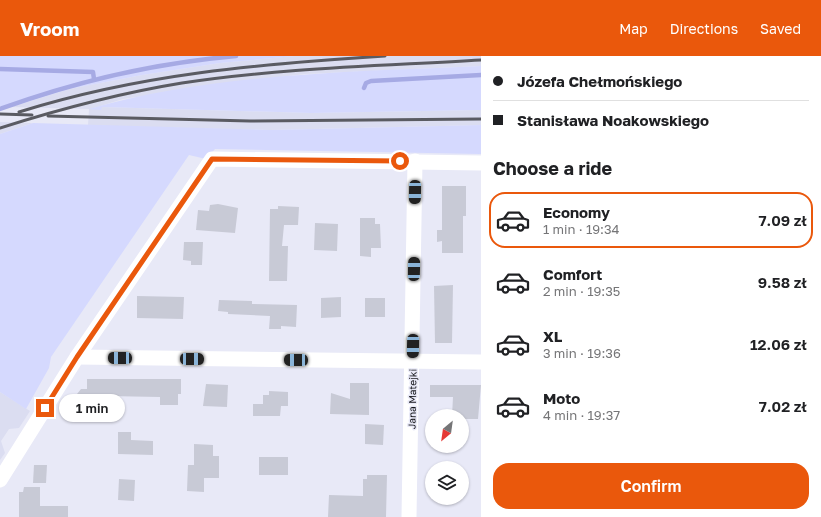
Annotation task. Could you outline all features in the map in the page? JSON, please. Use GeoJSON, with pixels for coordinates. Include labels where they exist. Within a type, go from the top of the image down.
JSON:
{"type":"FeatureCollection","features":[{"type":"Feature","properties":{"kind":"street"},"geometry":{"type":"LineString","coordinates":[[0,480],[77,357],[212,159],[481,163]]}},
{"type":"Feature","properties":{"kind":"street","name":"Jana Matejki"},"geometry":{"type":"LineString","coordinates":[[409,517],[415,161]]}},
{"type":"Feature","properties":{"kind":"street"},"geometry":{"type":"LineString","coordinates":[[77,357],[481,362]]}},
{"type":"Feature","properties":{"kind":"shaded area"},"geometry":{"type":"Polygon","coordinates":[[[0,56],[295,56],[220,63],[142,75],[69,89],[11,107],[0,106],[0,56]]]}},
{"type":"Feature","properties":{"kind":"shaded area"},"geometry":{"type":"Polygon","coordinates":[[[295,56],[481,56],[481,66],[305,74],[123,99],[91,109],[101,109],[101,107],[311,113],[481,110],[481,125],[271,130],[106,126],[88,125],[89,109],[11,107],[69,89],[142,75],[220,63],[295,56]]]}},
{"type":"Feature","properties":{"kind":"shaded area"},"geometry":{"type":"Polygon","coordinates":[[[481,66],[481,110],[311,113],[102,107],[101,110],[89,109],[136,97],[234,81],[283,76],[481,66]]]}},
{"type":"Feature","properties":{"kind":"shaded area"},"geometry":{"type":"Polygon","coordinates":[[[0,122],[33,123],[0,134],[0,122]]]}},
{"type":"Feature","properties":{"kind":"shaded area"},"geometry":{"type":"Polygon","coordinates":[[[33,123],[271,130],[481,125],[481,154],[215,149],[206,159],[189,155],[51,357],[49,368],[26,409],[0,392],[0,134],[33,123]]]}},
{"type":"Feature","properties":{"kind":"shaded area"},"geometry":{"type":"Polygon","coordinates":[[[0,392],[30,411],[19,428],[9,429],[1,441],[5,453],[0,460],[0,392]]]}},
{"type":"Feature","properties":{"kind":"building"},"geometry":{"type":"Polygon","coordinates":[[[442,186],[466,186],[466,216],[463,216],[463,253],[442,253],[442,241],[437,242],[437,230],[442,230],[442,186]]]}},
{"type":"Feature","properties":{"kind":"building"},"geometry":{"type":"Polygon","coordinates":[[[218,204],[238,208],[235,233],[196,230],[198,210],[209,211],[210,205],[218,204]]]}},
{"type":"Feature","properties":{"kind":"building"},"geometry":{"type":"Polygon","coordinates":[[[278,206],[299,207],[298,225],[284,225],[282,246],[288,246],[287,281],[269,281],[270,209],[278,209],[278,206]]]}},
{"type":"Feature","properties":{"kind":"building"},"geometry":{"type":"Polygon","coordinates":[[[360,218],[375,218],[375,224],[380,224],[381,248],[371,248],[371,257],[360,256],[360,218]]]}},
{"type":"Feature","properties":{"kind":"building"},"geometry":{"type":"Polygon","coordinates":[[[315,223],[338,224],[337,251],[314,250],[315,223]]]}},
{"type":"Feature","properties":{"kind":"building"},"geometry":{"type":"Polygon","coordinates":[[[184,242],[203,242],[202,265],[191,265],[191,261],[183,260],[184,242]]]}},
{"type":"Feature","properties":{"kind":"building"},"geometry":{"type":"Polygon","coordinates":[[[453,285],[452,343],[435,343],[434,286],[453,285]]]}},
{"type":"Feature","properties":{"kind":"building"},"geometry":{"type":"Polygon","coordinates":[[[137,296],[184,297],[183,319],[137,318],[137,296]]]}},
{"type":"Feature","properties":{"kind":"building"},"geometry":{"type":"Polygon","coordinates":[[[341,297],[341,317],[321,318],[321,298],[341,297]]]}},
{"type":"Feature","properties":{"kind":"building"},"geometry":{"type":"Polygon","coordinates":[[[365,298],[385,298],[385,317],[365,317],[365,298]]]}},
{"type":"Feature","properties":{"kind":"building"},"geometry":{"type":"Polygon","coordinates":[[[219,300],[252,301],[252,304],[297,305],[296,327],[281,326],[281,329],[269,329],[270,316],[228,314],[228,312],[218,311],[219,300]]]}},
{"type":"Feature","properties":{"kind":"building"},"geometry":{"type":"Polygon","coordinates":[[[87,379],[181,379],[181,394],[178,394],[178,405],[160,405],[160,397],[107,396],[107,399],[103,399],[103,404],[91,403],[91,413],[76,413],[77,394],[81,389],[87,389],[87,379]]]}},
{"type":"Feature","properties":{"kind":"building"},"geometry":{"type":"Polygon","coordinates":[[[350,383],[369,383],[369,415],[330,414],[331,393],[350,399],[350,383]]]}},
{"type":"Feature","properties":{"kind":"building"},"geometry":{"type":"Polygon","coordinates":[[[206,384],[228,385],[227,407],[203,406],[206,384]]]}},
{"type":"Feature","properties":{"kind":"building"},"geometry":{"type":"Polygon","coordinates":[[[430,385],[481,385],[478,419],[469,419],[469,409],[452,409],[453,397],[430,397],[430,385]]]}},
{"type":"Feature","properties":{"kind":"building"},"geometry":{"type":"Polygon","coordinates":[[[269,391],[288,392],[288,406],[281,406],[280,416],[253,416],[253,404],[263,404],[263,395],[269,395],[269,391]]]}},
{"type":"Feature","properties":{"kind":"building"},"geometry":{"type":"Polygon","coordinates":[[[365,424],[384,425],[383,445],[365,444],[365,424]]]}},
{"type":"Feature","properties":{"kind":"building"},"geometry":{"type":"Polygon","coordinates":[[[118,432],[131,432],[131,440],[153,441],[153,455],[118,454],[118,432]]]}},
{"type":"Feature","properties":{"kind":"building"},"geometry":{"type":"Polygon","coordinates":[[[194,444],[213,445],[213,456],[219,456],[219,478],[204,478],[204,492],[187,491],[188,465],[194,465],[194,444]]]}},
{"type":"Feature","properties":{"kind":"building"},"geometry":{"type":"Polygon","coordinates":[[[259,457],[288,457],[288,475],[259,475],[259,457]]]}},
{"type":"Feature","properties":{"kind":"building"},"geometry":{"type":"Polygon","coordinates":[[[34,465],[47,465],[46,483],[33,483],[34,465]]]}},
{"type":"Feature","properties":{"kind":"building"},"geometry":{"type":"Polygon","coordinates":[[[367,475],[387,475],[386,517],[328,517],[329,495],[363,496],[363,479],[367,479],[367,475]]]}},
{"type":"Feature","properties":{"kind":"building"},"geometry":{"type":"Polygon","coordinates":[[[119,479],[135,480],[134,501],[118,500],[119,479]]]}},
{"type":"Feature","properties":{"kind":"building"},"geometry":{"type":"Polygon","coordinates":[[[24,487],[40,487],[40,506],[68,506],[68,517],[19,517],[19,492],[23,492],[24,487]]]}},
{"type":"Feature","properties":{"kind":"waterway"},"geometry":{"type":"LineString","coordinates":[[0,109],[58,90],[146,68],[236,56]]}},
{"type":"Feature","properties":{"kind":"waterway"},"geometry":{"type":"LineString","coordinates":[[0,69],[93,72],[94,79]]}},
{"type":"Feature","properties":{"kind":"waterway"},"geometry":{"type":"LineString","coordinates":[[364,88],[366,83],[371,81],[481,75]]}},
{"type":"Feature","properties":{"kind":"railway"},"geometry":{"type":"LineString","coordinates":[[19,112],[110,88],[200,73],[246,67],[385,56]]}},
{"type":"Feature","properties":{"kind":"railway"},"geometry":{"type":"LineString","coordinates":[[0,128],[90,102],[182,83],[294,71],[481,60]]}},
{"type":"Feature","properties":{"kind":"railway"},"geometry":{"type":"LineString","coordinates":[[0,114],[32,115]]}},
{"type":"Feature","properties":{"kind":"railway"},"geometry":{"type":"LineString","coordinates":[[48,116],[250,121],[481,119]]}},
{"type":"Feature","properties":{"kind":"route"},"geometry":{"type":"LineString","coordinates":[[45,408],[77,357],[212,159],[400,161]]}}]}
